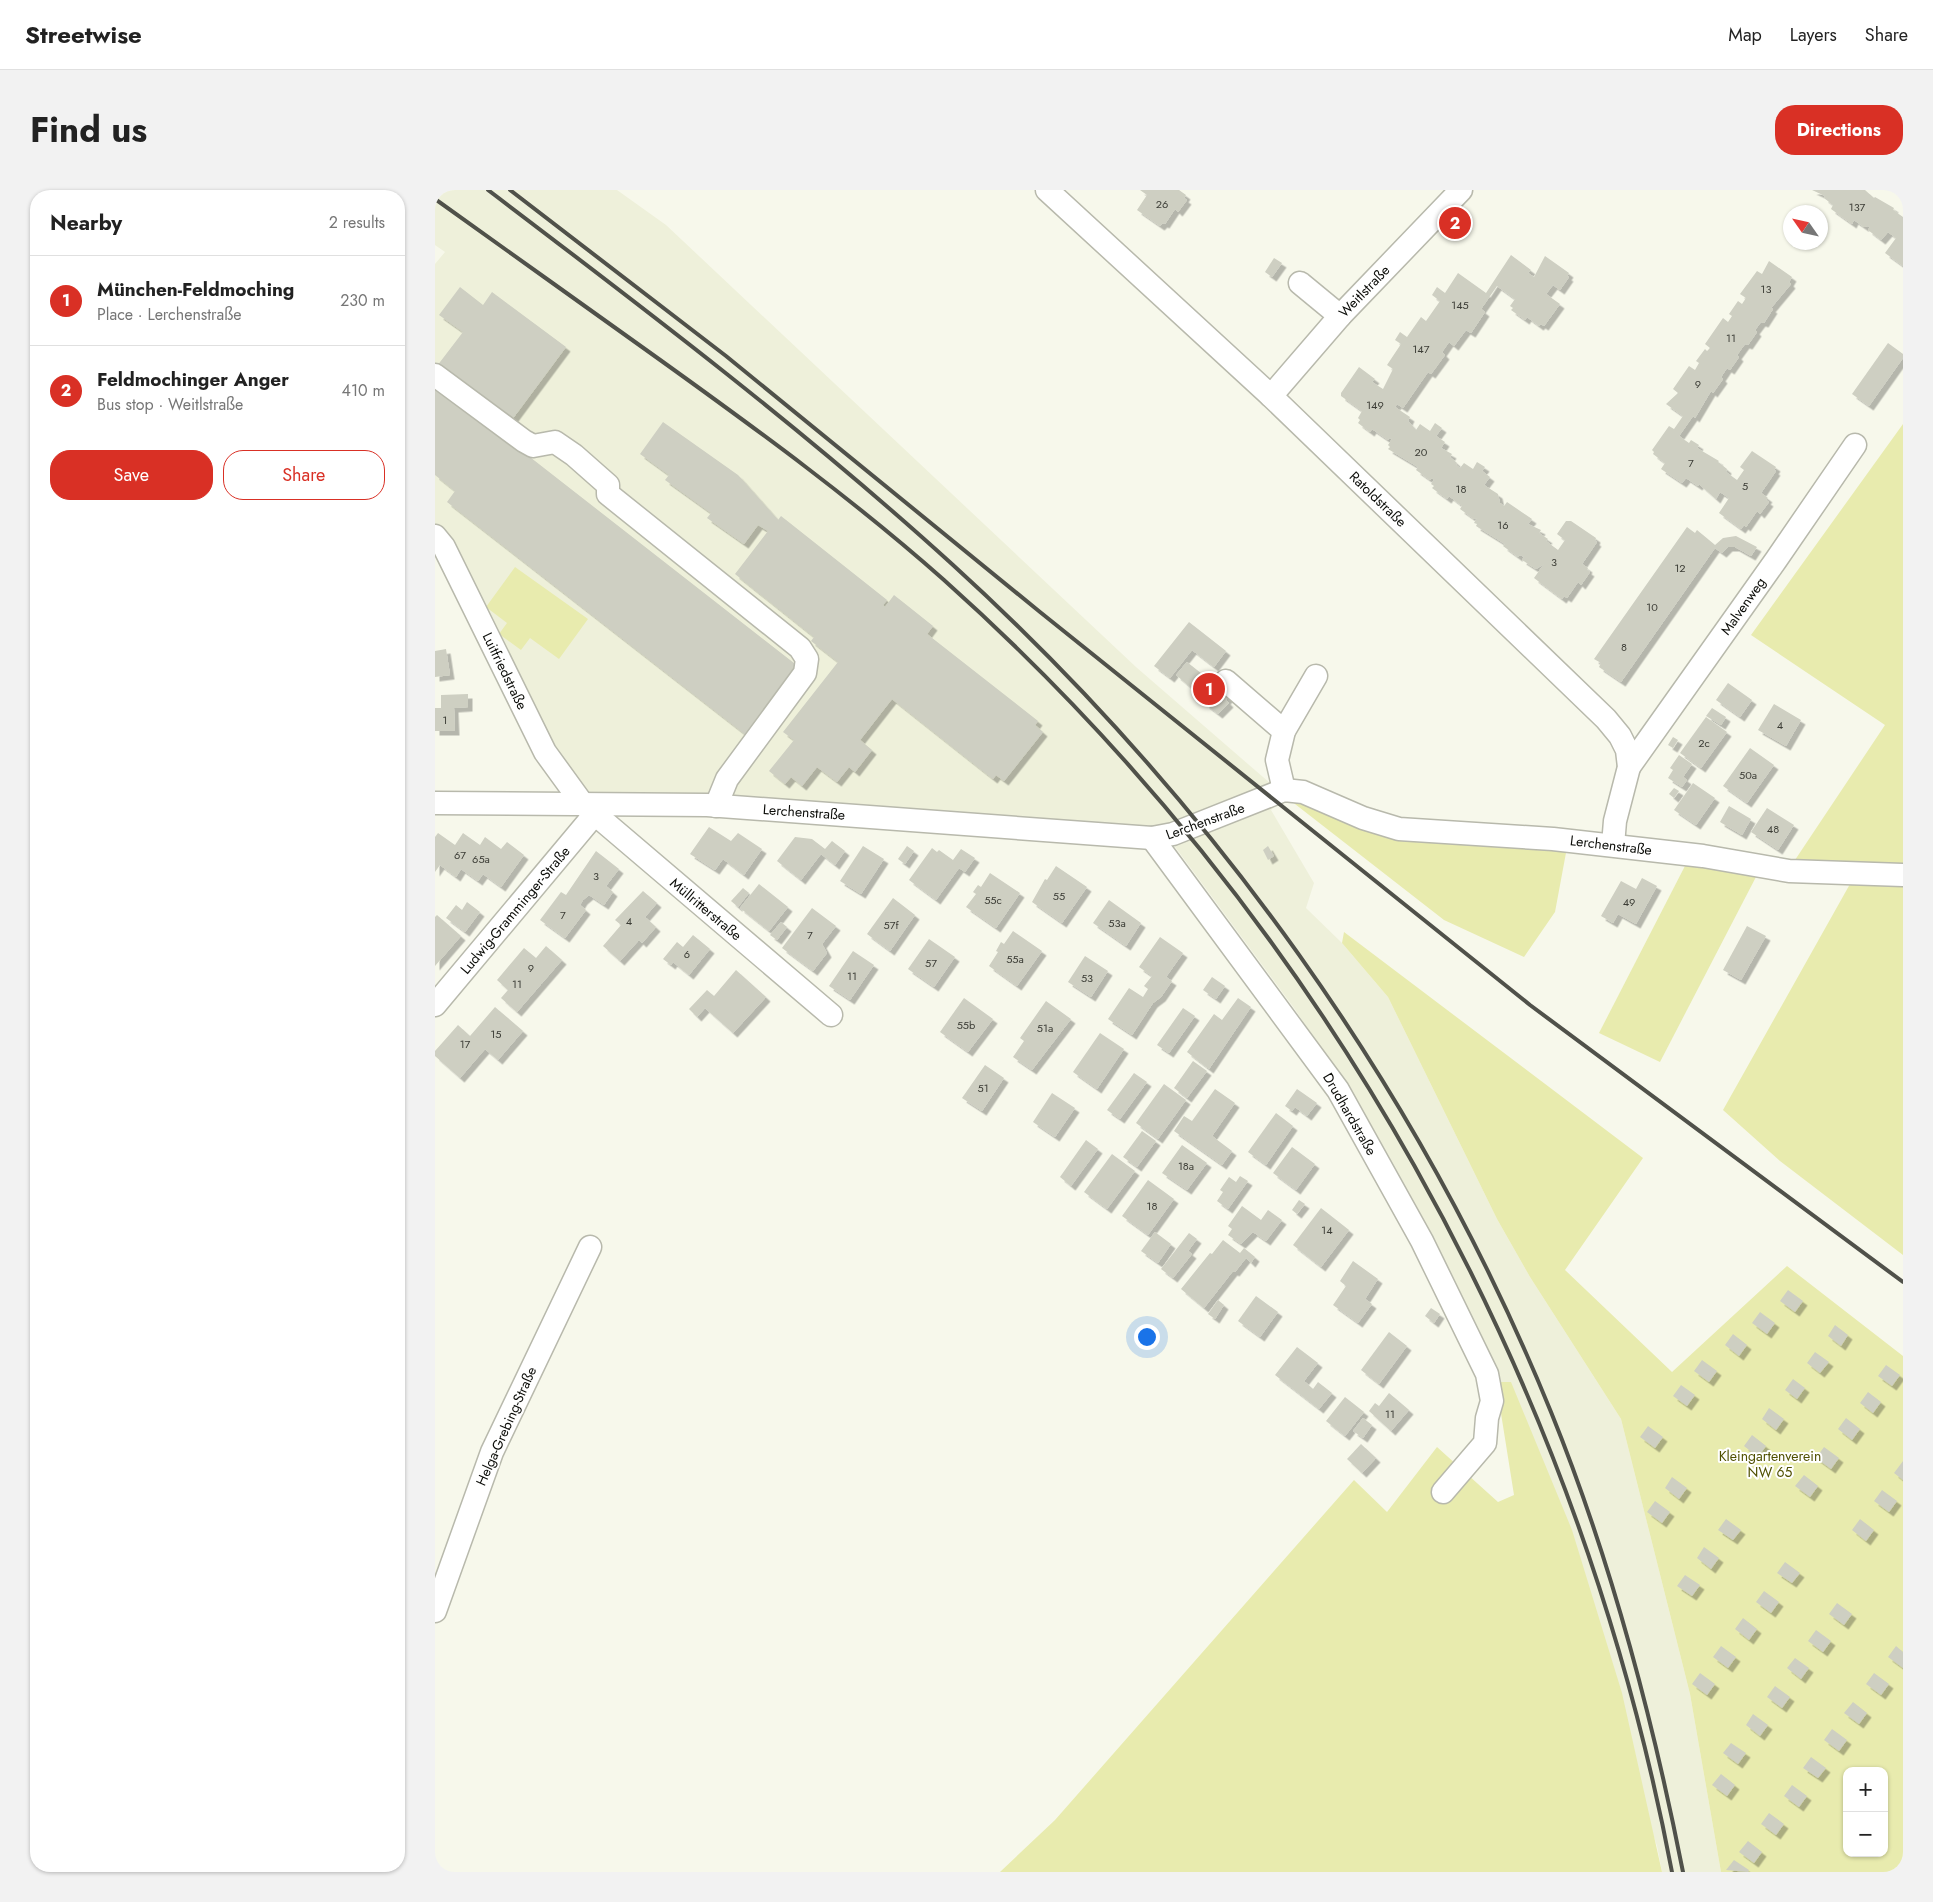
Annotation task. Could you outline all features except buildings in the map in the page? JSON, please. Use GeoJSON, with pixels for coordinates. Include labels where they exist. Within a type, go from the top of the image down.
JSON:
{"type":"FeatureCollection","features":[{"type":"Feature","properties":{"kind":"street","name":"Ratoldstraße"},"geometry":{"type":"LineString","coordinates":[[1047,190],[1271,396],[1606,719],[1621,736],[1627,750],[1629,766],[1615,821],[1613,845]]}},
{"type":"Feature","properties":{"kind":"street","name":"Weitlstraße"},"geometry":{"type":"LineString","coordinates":[[1271,396],[1340,316],[1461,190]]}},
{"type":"Feature","properties":{"kind":"street"},"geometry":{"type":"LineString","coordinates":[[1301,283],[1340,316]]}},
{"type":"Feature","properties":{"kind":"street"},"geometry":{"type":"LineString","coordinates":[[435,375],[524,441],[533,446],[555,442],[574,455],[608,485],[608,494],[800,648],[804,654],[807,659],[805,673],[727,779],[716,806]]}},
{"type":"Feature","properties":{"kind":"street","name":"Malvenweg"},"geometry":{"type":"LineString","coordinates":[[1629,766],[1855,445]]}},
{"type":"Feature","properties":{"kind":"street","name":"Luitfriedstraße"},"geometry":{"type":"LineString","coordinates":[[435,536],[444,547],[545,752],[588,809]]}},
{"type":"Feature","properties":{"kind":"street"},"geometry":{"type":"LineString","coordinates":[[1284,790],[1277,760],[1284,731],[1317,676]]}},
{"type":"Feature","properties":{"kind":"street"},"geometry":{"type":"LineString","coordinates":[[1226,681],[1284,731]]}},
{"type":"Feature","properties":{"kind":"street","name":"Lerchenstraße"},"geometry":{"type":"LineString","coordinates":[[435,803],[588,809],[716,806],[1152,838],[1173,834],[1284,790],[1303,792],[1363,818],[1399,829],[1553,838],[1703,856],[1789,871],[1903,875]]}},
{"type":"Feature","properties":{"kind":"street","name":"Ludwig-Gramminger-Straße"},"geometry":{"type":"LineString","coordinates":[[435,1005],[588,809]]}},
{"type":"Feature","properties":{"kind":"street","name":"Müllritterstraße"},"geometry":{"type":"LineString","coordinates":[[588,809],[831,1015]]}},
{"type":"Feature","properties":{"kind":"street","name":"Drudhardstraße"},"geometry":{"type":"LineString","coordinates":[[1152,838],[1338,1090],[1421,1241],[1487,1374],[1492,1401],[1487,1418],[1485,1443],[1443,1492]]}},
{"type":"Feature","properties":{"kind":"street","name":"Helga-Grebing-Straße"},"geometry":{"type":"LineString","coordinates":[[435,1611],[492,1452],[590,1247]]}},
{"type":"Feature","properties":{"kind":"shaded area"},"geometry":{"type":"Polygon","coordinates":[[[435,190],[617,190],[666,225],[1136,667],[1286,797],[1271,810],[1314,883],[1306,908],[1342,943],[1388,997],[1497,1219],[1530,1277],[1621,1419],[1690,1694],[1721,1872],[1662,1872],[1657,1846],[1496,1382],[1442,1259],[1373,1128],[1294,1008],[1170,840],[570,801],[435,544],[435,264],[445,252],[435,245],[435,190]]]}},
{"type":"Feature","properties":{"kind":"green space"},"geometry":{"type":"Polygon","coordinates":[[[1903,424],[1903,1255],[1780,1161],[1723,1110],[1850,884],[1793,863],[1885,725],[1751,635],[1903,424]]]}},
{"type":"Feature","properties":{"kind":"green space"},"geometry":{"type":"Polygon","coordinates":[[[515,567],[588,619],[559,659],[530,638],[521,650],[499,634],[507,623],[486,607],[515,567]]]}},
{"type":"Feature","properties":{"kind":"green space"},"geometry":{"type":"Polygon","coordinates":[[[1286,797],[1389,828],[1568,842],[1555,912],[1524,957],[1444,920],[1286,797]]]}},
{"type":"Feature","properties":{"kind":"green space"},"geometry":{"type":"Polygon","coordinates":[[[1686,864],[1757,875],[1660,1062],[1599,1033],[1686,864]]]}},
{"type":"Feature","properties":{"kind":"green space","name":"Kleingartenverein NW 65"},"geometry":{"type":"Polygon","coordinates":[[[1344,932],[1643,1158],[1565,1270],[1672,1372],[1787,1266],[1903,1356],[1903,1872],[1721,1872],[1690,1694],[1621,1419],[1530,1277],[1497,1219],[1388,997],[1342,943],[1344,932]]]}},
{"type":"Feature","properties":{"kind":"green space"},"geometry":{"type":"Polygon","coordinates":[[[1496,1382],[1511,1382],[1572,1530],[1622,1693],[1662,1872],[1000,1872],[1055,1820],[1354,1480],[1387,1512],[1437,1447],[1498,1502],[1514,1495],[1496,1382]]]}},
{"type":"Feature","properties":{"kind":"railway"},"geometry":{"type":"LineString","coordinates":[[488,190],[725,372],[841,467],[953,565],[1047,655],[1136,751],[1221,851],[1299,955],[1372,1064],[1438,1176],[1498,1292],[1551,1412],[1593,1524],[1628,1639],[1658,1755],[1683,1872]]}},
{"type":"Feature","properties":{"kind":"railway"},"geometry":{"type":"LineString","coordinates":[[510,190],[726,356],[1040,612],[1530,1005],[1903,1282]]}},
{"type":"Feature","properties":{"kind":"railway"},"geometry":{"type":"LineString","coordinates":[[435,199],[771,440],[876,522],[944,580],[1080,712],[1204,855],[1316,1006],[1415,1166],[1500,1333],[1571,1507],[1629,1687],[1672,1872]]}},
{"type":"Feature","properties":{"kind":"place","name":"Feldmochinger Anger"},"geometry":{"type":"Point","coordinates":[1455,223]}},
{"type":"Feature","properties":{"kind":"place","name":"München-Feldmoching"},"geometry":{"type":"Point","coordinates":[1209,689]}}]}
